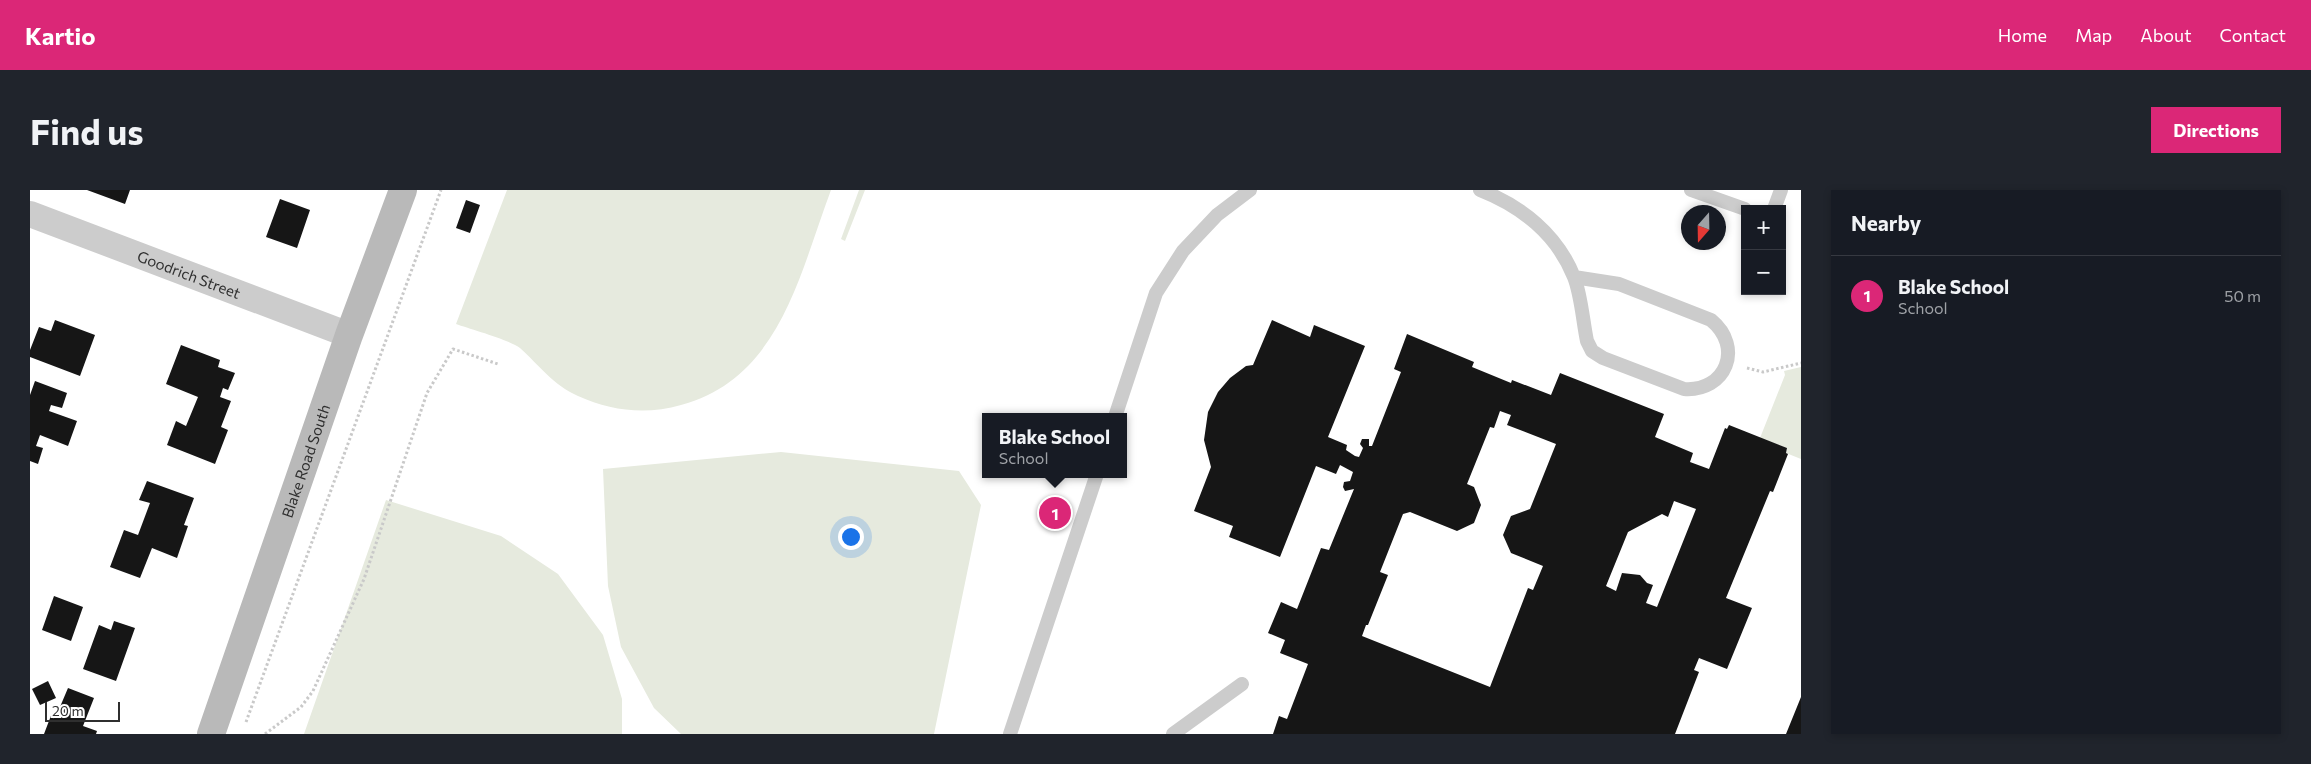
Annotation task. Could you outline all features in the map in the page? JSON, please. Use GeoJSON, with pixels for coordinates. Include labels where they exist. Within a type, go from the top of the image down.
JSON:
{"type":"FeatureCollection","features":[{"type":"Feature","properties":{"kind":"street","name":"Blake Road South"},"geometry":{"type":"LineString","coordinates":[[211,734],[349,335],[403,190]]}},
{"type":"Feature","properties":{"kind":"street","name":"Goodrich Street"},"geometry":{"type":"LineString","coordinates":[[30,214],[349,335]]}},
{"type":"Feature","properties":{"kind":"lane"},"geometry":{"type":"LineString","coordinates":[[1116,413],[1156,293],[1184,250],[1217,215],[1250,190]]}},
{"type":"Feature","properties":{"kind":"lane"},"geometry":{"type":"LineString","coordinates":[[1480,190],[1498,197],[1527,215],[1549,235],[1574,277],[1586,341],[1592,350],[1603,358],[1684,389],[1698,390],[1712,384],[1720,376],[1726,364],[1729,351],[1726,338],[1712,320],[1619,284],[1574,277]]}},
{"type":"Feature","properties":{"kind":"lane"},"geometry":{"type":"LineString","coordinates":[[1691,190],[1741,208]]}},
{"type":"Feature","properties":{"kind":"lane"},"geometry":{"type":"LineString","coordinates":[[1775,205],[1781,190]]}},
{"type":"Feature","properties":{"kind":"lane"},"geometry":{"type":"LineString","coordinates":[[1010,734],[1096,478]]}},
{"type":"Feature","properties":{"kind":"lane"},"geometry":{"type":"LineString","coordinates":[[1173,734],[1242,684]]}},
{"type":"Feature","properties":{"kind":"path"},"geometry":{"type":"LineString","coordinates":[[245,725],[441,190]]}},
{"type":"Feature","properties":{"kind":"path"},"geometry":{"type":"LineString","coordinates":[[265,734],[301,707],[313,691],[364,578],[427,393],[453,349],[498,364]]}},
{"type":"Feature","properties":{"kind":"path"},"geometry":{"type":"LineString","coordinates":[[1747,368],[1763,372],[1801,363]]}},
{"type":"Feature","properties":{"kind":"shaded area"},"geometry":{"type":"Polygon","coordinates":[[[507,190],[831,190],[796,288],[764,348],[742,372],[715,391],[681,405],[642,411],[603,405],[578,396],[561,386],[515,345],[456,324],[507,190]]]}},
{"type":"Feature","properties":{"kind":"shaded area"},"geometry":{"type":"Polygon","coordinates":[[[859,190],[865,190],[845,241],[841,239],[859,190]]]}},
{"type":"Feature","properties":{"kind":"shaded area"},"geometry":{"type":"Polygon","coordinates":[[[1801,367],[1801,459],[1786,453],[1787,448],[1760,438],[1785,375],[1784,371],[1801,367]]]}},
{"type":"Feature","properties":{"kind":"shaded area"},"geometry":{"type":"Polygon","coordinates":[[[781,452],[959,471],[981,505],[934,734],[681,734],[654,708],[621,647],[608,586],[603,469],[781,452]]]}},
{"type":"Feature","properties":{"kind":"shaded area"},"geometry":{"type":"Polygon","coordinates":[[[386,500],[501,536],[558,574],[603,635],[622,699],[622,734],[304,734],[386,500]]]}},
{"type":"Feature","properties":{"kind":"building"},"geometry":{"type":"Polygon","coordinates":[[[87,190],[130,190],[125,204],[87,190]]]}},
{"type":"Feature","properties":{"kind":"building"},"geometry":{"type":"Polygon","coordinates":[[[280,199],[310,210],[297,248],[266,237],[280,199]]]}},
{"type":"Feature","properties":{"kind":"building"},"geometry":{"type":"Polygon","coordinates":[[[466,200],[480,205],[470,233],[456,228],[466,200]]]}},
{"type":"Feature","properties":{"kind":"building"},"geometry":{"type":"Polygon","coordinates":[[[55,320],[95,335],[80,376],[30,357],[30,350],[39,327],[51,331],[55,320]]]}},
{"type":"Feature","properties":{"kind":"building"},"geometry":{"type":"Polygon","coordinates":[[[1272,320],[1310,337],[1314,325],[1365,346],[1328,437],[1347,445],[1346,450],[1359,457],[1363,448],[1360,444],[1362,439],[1369,439],[1369,446],[1372,446],[1401,372],[1394,369],[1407,334],[1474,362],[1472,367],[1511,383],[1512,380],[1551,395],[1560,373],[1664,414],[1655,437],[1693,453],[1690,462],[1709,469],[1725,428],[1727,429],[1729,425],[1787,448],[1786,453],[1788,454],[1773,492],[1770,491],[1726,598],[1752,608],[1727,669],[1699,658],[1694,670],[1699,672],[1675,734],[1273,734],[1279,716],[1287,719],[1308,664],[1280,653],[1285,640],[1268,633],[1281,602],[1297,609],[1321,548],[1329,550],[1354,489],[1345,491],[1343,487],[1344,482],[1350,481],[1353,472],[1340,465],[1336,474],[1316,466],[1280,557],[1229,537],[1233,526],[1194,511],[1211,467],[1204,440],[1208,412],[1218,392],[1230,378],[1246,366],[1253,365],[1272,320]],[[1500,411],[1494,428],[1490,427],[1467,484],[1474,487],[1481,505],[1474,523],[1457,531],[1410,512],[1403,514],[1380,572],[1388,575],[1362,636],[1490,687],[1528,588],[1533,590],[1543,566],[1511,553],[1503,535],[1511,516],[1530,509],[1556,444],[1507,425],[1511,415],[1500,411]],[[1674,501],[1668,517],[1662,514],[1628,532],[1606,586],[1616,591],[1622,573],[1640,575],[1647,583],[1653,585],[1646,603],[1657,607],[1696,509],[1674,501]]]}},
{"type":"Feature","properties":{"kind":"building"},"geometry":{"type":"Polygon","coordinates":[[[181,345],[220,360],[218,367],[235,373],[228,390],[223,388],[220,397],[231,401],[221,427],[228,430],[215,464],[167,445],[176,421],[186,426],[198,397],[166,384],[181,345]]]}},
{"type":"Feature","properties":{"kind":"building"},"geometry":{"type":"Polygon","coordinates":[[[35,381],[67,393],[62,408],[51,405],[49,411],[77,421],[68,446],[40,435],[36,446],[43,448],[38,464],[30,461],[30,395],[35,381]]]}},
{"type":"Feature","properties":{"kind":"building"},"geometry":{"type":"Polygon","coordinates":[[[147,481],[194,498],[184,525],[188,526],[177,558],[152,548],[140,578],[110,567],[124,530],[138,535],[150,503],[139,500],[147,481]]]}},
{"type":"Feature","properties":{"kind":"building"},"geometry":{"type":"Polygon","coordinates":[[[54,596],[83,607],[71,641],[42,630],[54,596]]]}},
{"type":"Feature","properties":{"kind":"building"},"geometry":{"type":"Polygon","coordinates":[[[114,621],[135,628],[116,681],[83,669],[99,625],[111,630],[114,621]]]}},
{"type":"Feature","properties":{"kind":"building"},"geometry":{"type":"Polygon","coordinates":[[[48,681],[56,698],[40,705],[32,689],[48,681]]]}},
{"type":"Feature","properties":{"kind":"building"},"geometry":{"type":"Polygon","coordinates":[[[68,688],[94,698],[83,726],[97,731],[96,734],[44,734],[52,713],[57,714],[68,688]]]}},
{"type":"Feature","properties":{"kind":"building"},"geometry":{"type":"Polygon","coordinates":[[[1801,697],[1801,734],[1786,734],[1801,697]]]}},
{"type":"Feature","properties":{"kind":"place","name":"Blake School"},"geometry":{"type":"Point","coordinates":[1055,513]}}]}
